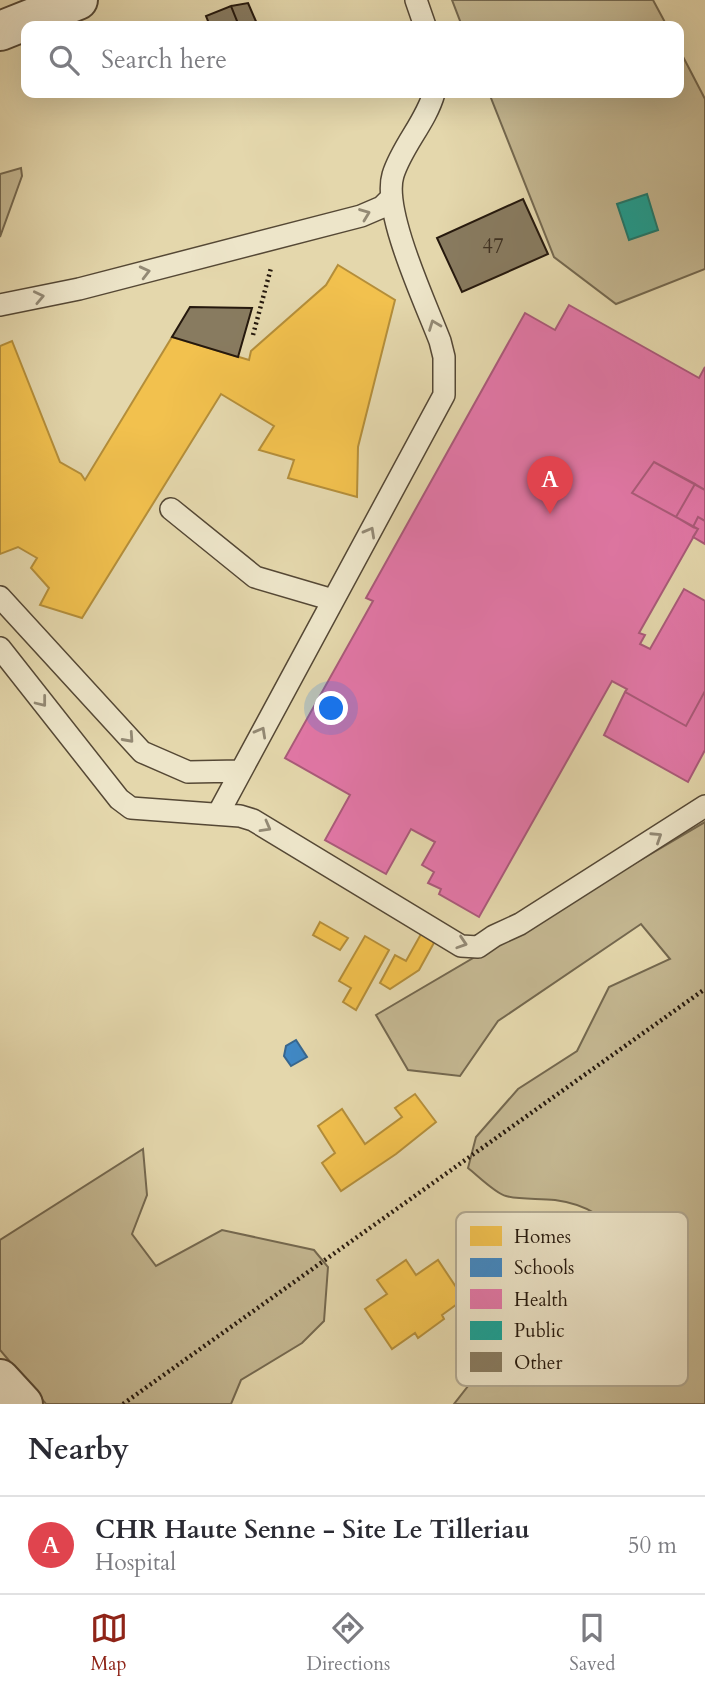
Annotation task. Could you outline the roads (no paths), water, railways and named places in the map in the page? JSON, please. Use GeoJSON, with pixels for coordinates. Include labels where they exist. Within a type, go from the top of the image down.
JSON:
{"type":"FeatureCollection","features":[{"type":"Feature","properties":{"kind":"street"},"geometry":{"type":"LineString","coordinates":[[25,21],[78,0]]}},
{"type":"Feature","properties":{"kind":"street"},"geometry":{"type":"LineString","coordinates":[[0,31],[21,23]]}},
{"type":"Feature","properties":{"kind":"street"},"geometry":{"type":"LineString","coordinates":[[0,1379],[23,1404]]}},
{"type":"Feature","properties":{"kind":"lane"},"geometry":{"type":"LineString","coordinates":[[416,0],[423,21]]}},
{"type":"Feature","properties":{"kind":"lane"},"geometry":{"type":"LineString","coordinates":[[218,814],[444,395],[444,358],[440,341],[396,224],[390,199],[392,178],[402,153],[433,98]]}},
{"type":"Feature","properties":{"kind":"lane"},"geometry":{"type":"LineString","coordinates":[[0,305],[79,289],[361,216],[390,199]]}},
{"type":"Feature","properties":{"kind":"lane"},"geometry":{"type":"LineString","coordinates":[[171,509],[256,577],[333,600]]}},
{"type":"Feature","properties":{"kind":"lane"},"geometry":{"type":"LineString","coordinates":[[0,597],[142,752],[188,772],[240,771]]}},
{"type":"Feature","properties":{"kind":"lane"},"geometry":{"type":"LineString","coordinates":[[0,648],[119,799],[131,808],[240,816],[253,820],[461,946],[478,947],[520,924],[705,806]]}},
{"type":"Feature","properties":{"kind":"place","name":"CHR Haute Senne - Site Le Tilleriau"},"geometry":{"type":"Point","coordinates":[550,514]}}]}
